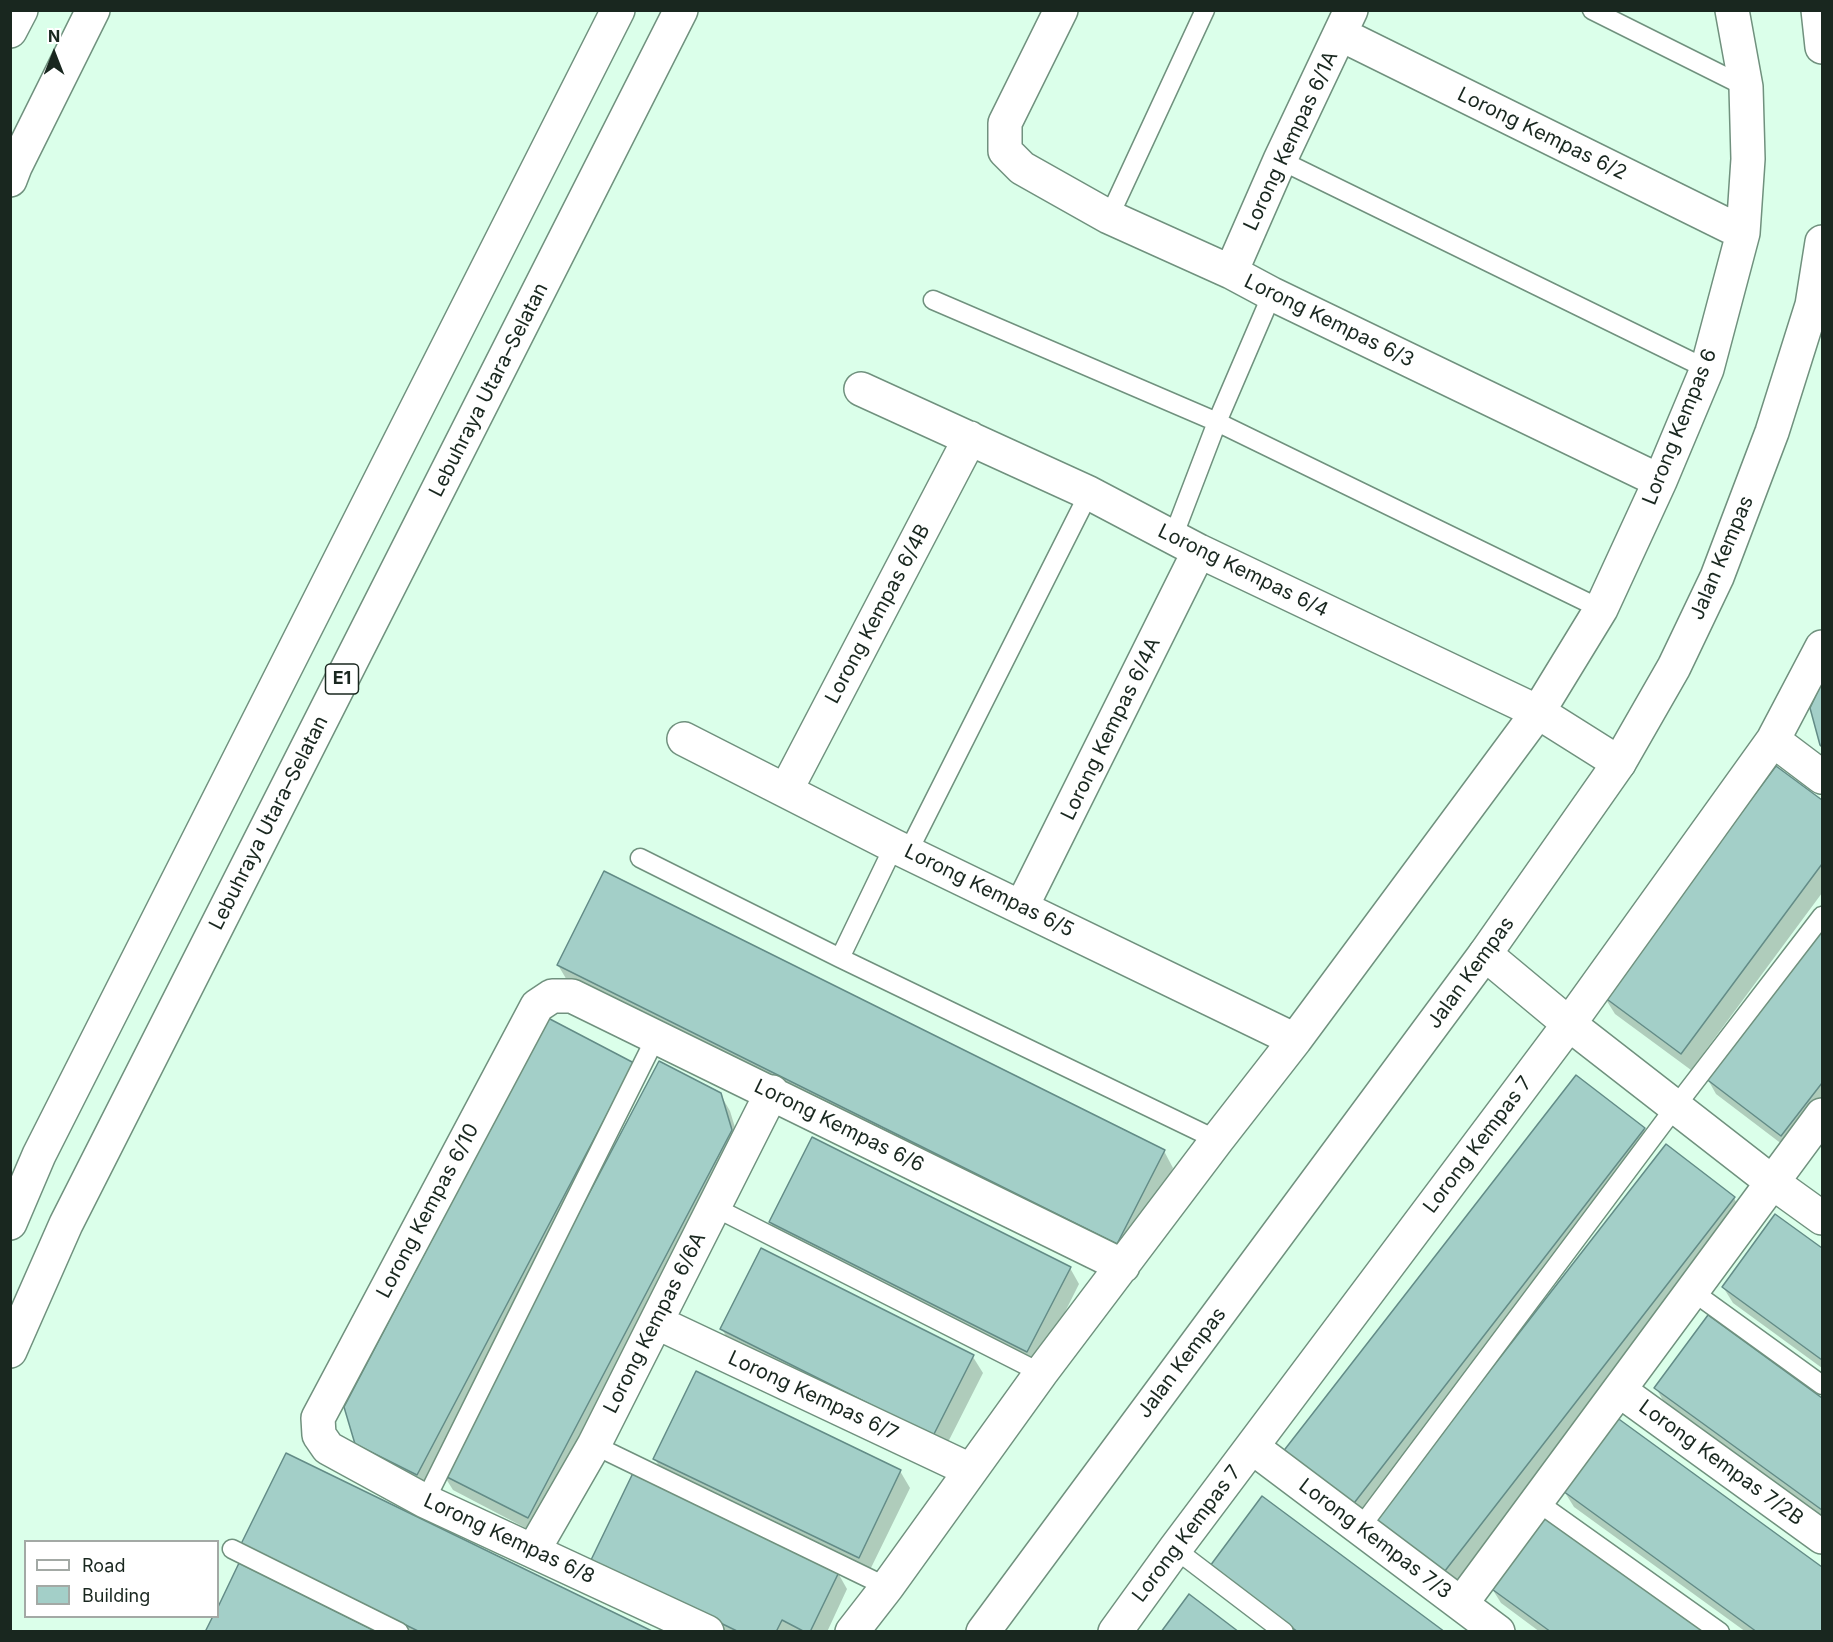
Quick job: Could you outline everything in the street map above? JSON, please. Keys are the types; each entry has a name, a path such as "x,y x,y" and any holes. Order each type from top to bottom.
{"main road":[{"path":"10,31 21,10"},
{"path":"10,180 93,10"},
{"path":"10,1223 44,1144 618,10"},
{"name":"Lebuhraya Utara–Selatan","path":"10,1351 66,1224 681,10"},
{"name":"Lorong Kempas 6/3","path":"1061,10 1005,123 1005,151 1022,168 1110,217 1232,272 1272,294 1660,481"},
{"name":"Lorong Kempas 6","path":"852,1632 1041,1373 1295,1040 1538,712 1601,609 1660,481 1707,369 1743,234 1748,159 1746,87 1732,10"},
{"path":"1818,10 1822,47"},
{"name":"Lorong Kempas 6/1A","path":"1232,272 1280,160 1345,22"},
{"name":"Lorong Kempas 6/2","path":"1345,22 1743,234"},
{"name":"Jalan Kempas","path":"983,1632 1485,954 1619,764 1674,667 1717,577 1773,432 1812,305 1822,242"},
{"name":"Lorong Kempas 6/4","path":"861,389 1089,493 1186,544 1538,712 1619,764"},
{"name":"Lorong Kempas 6/4B","path":"786,790 970,438"},
{"name":"Lorong Kempas 6/4A","path":"1022,906 1186,544"},
{"name":"Lorong Kempas 7","path":"1115,1632 1569,1024 1773,740 1822,647"},
{"name":"Lorong Kempas 6/5","path":"684,739 901,849 1295,1040"},
{"path":"1773,740 1822,777"},
{"path":"1485,954 1569,1024 1772,1182 1822,1218"},
{"name":"Lorong Kempas 6/6","path":"552,996 572,996 1124,1266"},
{"name":"Lorong Kempas 6/10","path":"319,1435 318,1418 514,1048 537,1006 552,996"},
{"name":"Lorong Kempas 6/6A","path":"533,1551 594,1445 772,1092"},
{"path":"1461,1604 1822,1115"},
{"name":"Lorong Kempas 6/7","path":"656,1322 970,1470"},
{"name":"Lorong Kempas 7/2B","path":"1619,1390 1822,1537"},
{"name":"Lorong Kempas 6/8","path":"319,1435 328,1448 425,1501 707,1632"},
{"name":"Lorong Kempas 7/3","path":"1252,1447 1498,1632"}],"lane":[{"path":"1110,217 1205,10"},
{"path":"1592,10 1746,87"},
{"path":"1280,160 1707,369"},
{"path":"1186,544 1217,422 1272,294"},
{"path":"933,300 1217,422 1601,609"},
{"path":"840,958 901,849 1089,493"},
{"path":"640,858 840,958 1217,1140"},
{"path":"1360,1528 1676,1106 1822,916"},
{"path":"425,1501 656,1036"},
{"path":"714,1207 1041,1373"},
{"path":"1692,1291 1822,1385"},
{"path":"594,1445 887,1587"},
{"path":"1536,1501 1720,1632"},
{"path":"232,1549 399,1632"},
{"path":"1175,1549 1284,1632"}],"building":[{"path":"1822,682 1822,747 1810,708"},
{"path":"1776,766 1822,800 1822,864 1681,1054 1604,997"},
{"path":"604,871 1165,1150 1117,1244 557,965"},
{"path":"1822,925 1822,1083 1781,1136 1705,1078"},
{"path":"548,1018 634,1063 417,1475 355,1444 344,1407"},
{"path":"659,1061 721,1093 732,1130 528,1518 441,1474"},
{"path":"1576,1075 1645,1128 1351,1507 1282,1453"},
{"path":"812,1137 1071,1267 1027,1352 769,1222"},
{"path":"1666,1144 1735,1197 1441,1576 1372,1522"},
{"path":"1775,1214 1822,1248 1822,1360 1722,1287"},
{"path":"761,1248 974,1355 933,1436 720,1329"},
{"path":"1708,1315 1822,1398 1822,1510 1654,1388"},
{"path":"696,1371 901,1470 859,1558 653,1459"},
{"path":"1616,1417 1822,1567 1822,1632 1757,1632 1563,1491"},
{"path":"286,1453 654,1632 420,1632 241,1544"},
{"path":"633,1473 839,1572 810,1632 805,1632 782,1620 776,1632 739,1632 591,1560"},
{"path":"1262,1496 1445,1632 1298,1632 1210,1566"},
{"path":"1543,1513 1706,1632 1551,1632 1489,1587"},
{"path":"239,1563 377,1632 205,1632 212,1618 219,1618 219,1605"},
{"path":"1189,1594 1239,1632 1161,1632"}]}
